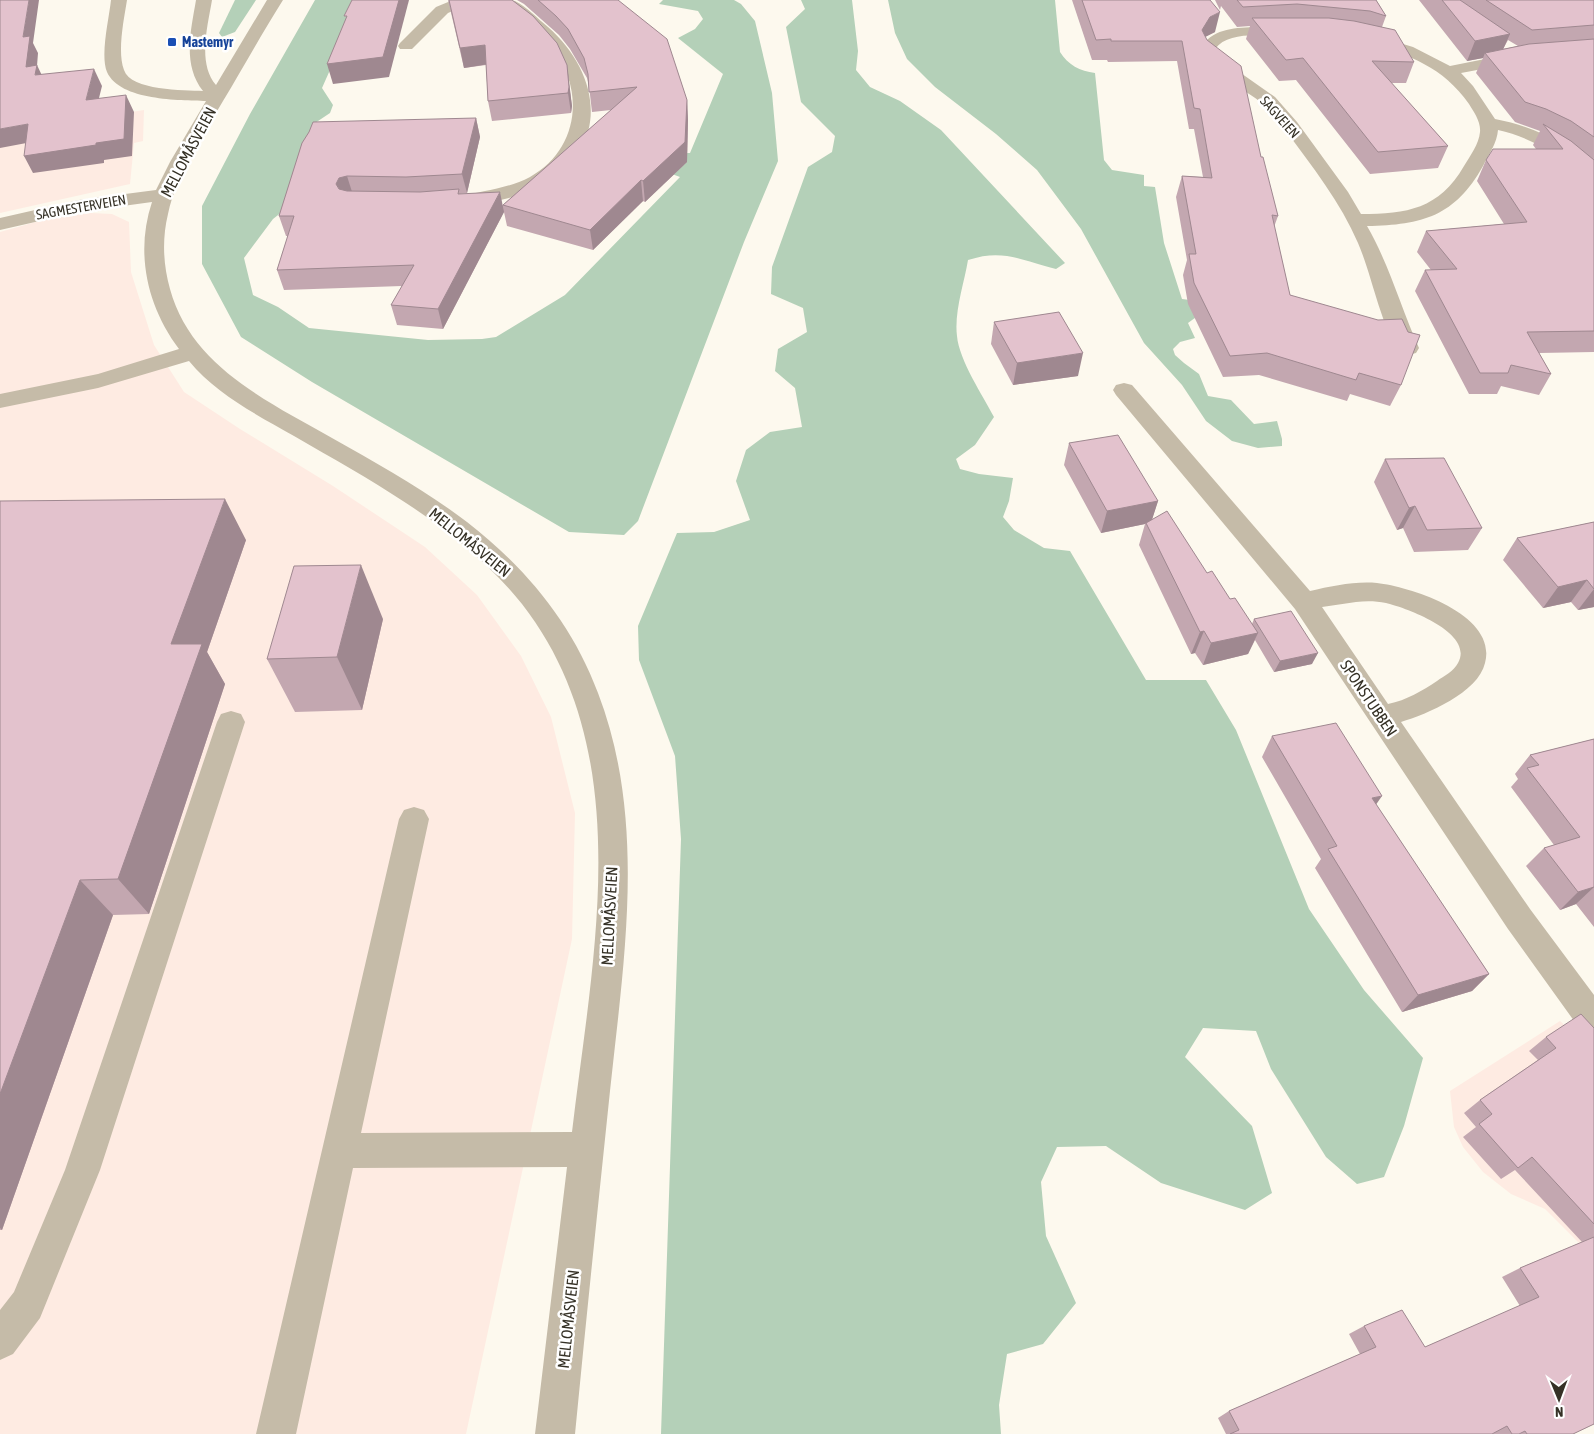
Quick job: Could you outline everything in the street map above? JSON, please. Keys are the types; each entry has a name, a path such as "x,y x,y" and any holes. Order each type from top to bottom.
{"street":[{"path":"119,0 115,37 115,65 116,73 121,79 129,85 158,93 218,96"},
{"path":"204,0 198,44 199,68 204,80 218,96"},
{"name":"MELLOMÅSVEIEN","path":"275,0 180,161 163,195 155,228 153,246 154,267 167,310 192,352 212,373 235,392 380,475 450,523 484,549 513,576 536,603 571,662 586,694 604,761 612,840 610,942 555,1434"},
{"path":"406,46 442,10 466,0"},
{"path":"446,202 488,197 528,186 552,171 569,154 579,130 583,113 583,97 573,68 552,40 504,0"},
{"name":"SAGVEIEN","path":"1300,32 1253,32 1222,28 1218,37 1207,49 1211,59 1262,95 1280,112 1341,196 1367,242 1394,316 1408,348"},
{"path":"1354,36 1391,46 1432,62 1448,71 1466,88 1488,123 1488,137 1469,176 1448,201 1423,213 1406,218 1356,220"},
{"path":"1500,42 1520,57"},
{"path":"1448,71 1520,57 1594,51"},
{"path":"1488,123 1506,126 1544,139 1560,148 1594,178"},
{"name":"SAGMESTERVEIEN","path":"0,224 79,206 163,195"},
{"path":"0,401 72,388 128,373 192,352"},
{"name":"SPONSTUBBEN","path":"1124,390 1164,440 1304,602 1519,919 1594,1021"},
{"path":"1304,602 1347,593 1367,592 1386,594 1439,611 1453,620 1464,632 1470,641 1474,655 1472,664 1465,675 1421,706 1382,716"},
{"path":"0,1341 27,1305 82,1170 231,722"},
{"path":"276,1434 414,819"},
{"path":"339,1151 587,1149"}],"shaded area":[{"path":"144,110 143,141 134,143 130,184 0,213 0,133"},
{"path":"91,213 112,214 129,222 131,272 154,345 184,392 333,486 425,547 477,595 521,656 551,717 575,813 572,939 466,1434 0,1434 0,232 50,218"},
{"path":"1560,1021 1594,1051 1594,1258 1545,1209 1511,1194 1483,1172 1463,1147 1454,1127 1450,1091"}],"green space":[{"path":"235,0 256,0 235,32 222,37 219,33"},
{"path":"315,0 361,0 322,88 333,105 330,113 315,123 292,204 273,219 244,258 253,295 278,307 309,328 428,340 496,337 565,295 680,177 672,174 678,153 690,153 723,74 678,38 695,29 703,19 698,11 659,4 663,0 734,0 741,4 755,21 772,93 778,161 744,242 638,521 624,535 569,532 312,382 241,337 202,264 202,206 250,114"},
{"path":"801,0 852,0 858,51 856,70 870,87 900,101 941,130 1065,263 1056,269 1003,255 992,255 968,260 958,308 957,336 967,367 994,417 975,445 956,459 960,469 979,474 1013,478 1009,501 1003,517 1014,530 1044,548 1070,551 1146,680 1206,680 1236,730 1309,909 1364,990 1423,1058 1404,1126 1384,1177 1357,1184 1326,1157 1271,1069 1256,1031 1203,1028 1185,1057 1252,1126 1272,1193 1245,1210 1161,1183 1106,1146 1057,1147 1041,1182 1046,1236 1076,1303 1043,1344 1007,1354 999,1405 1001,1434 661,1434 681,839 675,756 639,660 638,626 677,533 714,532 750,520 736,481 746,450 770,432 802,427 795,388 775,371 778,349 807,332 803,308 771,294 772,267 808,167 832,152 835,136 801,102 786,27 805,9"},
{"path":"888,0 1055,0 1060,52 1075,67 1095,73 1104,160 1112,170 1144,175 1144,186 1155,187 1164,243 1182,299 1190,300 1199,315 1188,323 1195,338 1180,342 1173,349 1175,355 1199,374 1208,396 1231,400 1254,424 1277,421 1282,446 1258,448 1232,441 1206,421 1182,385 1144,343 1081,229 1037,170 996,134 935,87 907,59 895,33"}],"building":[{"path":"0,0 29,0 23,37 30,36 26,67 37,65 35,75 94,69 86,100 126,95 124,139 24,156 28,124 0,129"},
{"path":"352,0 399,0 383,57 327,64 347,16 344,16"},
{"path":"449,0 512,0 533,16 557,43 567,65 568,93 488,101 485,45 460,48"},
{"path":"538,0 618,0 667,39 687,100 685,142 643,181 641,180 590,230 503,205 637,87 589,92 588,74 584,58 568,29"},
{"path":"1082,0 1210,0 1220,12 1210,17 1202,30 1207,40 1241,66 1261,157 1263,157 1278,216 1272,215 1290,295 1378,320 1402,319 1408,332 1420,335 1401,385 1359,373 1356,380 1267,353 1230,356 1194,283 1189,254 1196,254 1182,176 1212,178 1200,109 1194,108 1182,41 1096,40"},
{"path":"1237,0 1376,0 1386,16 1370,11 1297,4 1243,7"},
{"path":"1442,0 1460,0 1510,34 1475,41"},
{"path":"1486,0 1594,0 1594,25 1532,30"},
{"path":"1252,18 1329,18 1354,21 1395,30 1414,62 1372,61 1448,146 1378,152 1303,58 1286,60"},
{"path":"1594,39 1594,137 1571,121 1546,109 1525,102 1485,53 1529,44"},
{"path":"476,118 462,174 406,177 347,176 339,178 336,184 339,189 347,191 420,192 459,189 458,194 500,192 438,309 391,305 414,265 277,270 294,216 279,216 302,143 313,122"},
{"path":"1543,124 1571,141 1594,160 1594,331 1527,332 1551,374 1511,365 1508,373 1480,373 1425,270 1457,269 1426,231 1527,222 1486,160 1493,149 1563,149"},
{"path":"1059,312 1083,353 1017,363 994,322"},
{"path":"1118,435 1158,501 1107,511 1069,443"},
{"path":"1444,458 1482,528 1427,530 1415,506 1409,508 1385,459"},
{"path":"225,499 171,644 202,644 118,879 80,880 0,1094 0,501"},
{"path":"1167,511 1207,573 1212,571 1230,599 1235,598 1258,633 1211,643 1204,631 1200,632 1146,523"},
{"path":"1594,522 1594,589 1587,580 1558,587 1517,538"},
{"path":"361,565 337,657 267,659 294,566"},
{"path":"1291,611 1318,653 1280,661 1254,619"},
{"path":"1336,723 1382,796 1372,798 1489,974 1418,995 1328,849 1337,846 1272,736"},
{"path":"1594,739 1594,887 1578,892 1544,848 1580,837 1527,768 1539,765 1530,755"},
{"path":"1581,1014 1594,1028 1594,1224 1532,1157 1518,1168 1479,1124 1492,1114 1480,1100 1556,1048 1546,1037"},
{"path":"1594,1237 1594,1424 1573,1434 1527,1434 1525,1431 1519,1434 1512,1434 1507,1426 1492,1434 1230,1434 1239,1430 1229,1411 1376,1347 1364,1326 1402,1310 1425,1347 1539,1297 1520,1268"}],"place":[{"name":"Mastemyr","path":"172,42"}]}
